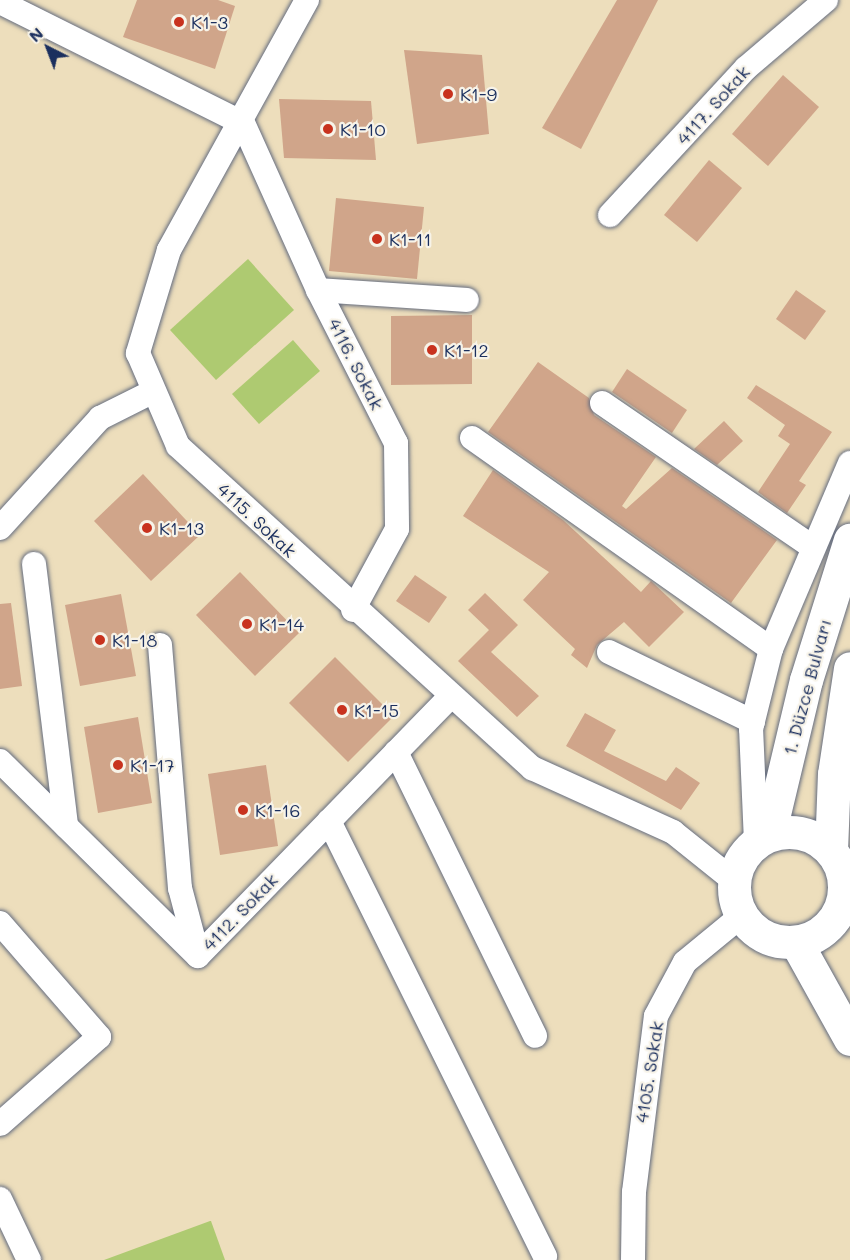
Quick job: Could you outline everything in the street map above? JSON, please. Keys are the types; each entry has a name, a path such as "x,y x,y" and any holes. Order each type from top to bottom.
{"main road":[{"name":"1. Düzce Bulvarı","path":"763,838 806,680 850,540"},
{"name":"1. Düzce Bulvarı","path":"831,851 834,774 850,668"},
{"path":"802,833 831,851 844,883 846,910 822,932 796,942 769,940 741,916 733,880 763,838 802,833"},
{"path":"796,942 850,1039"}],"street":[{"name":"4115. Sokak","path":"308,0 243,123 169,250 138,353 178,446 353,610 532,768 673,832 733,880"},
{"name":"4117. Sokak","path":"610,215 746,68 826,0"},
{"path":"0,2 243,123"},
{"name":"4116. Sokak","path":"243,123 318,290 396,443 397,529 353,610"},
{"path":"318,290 467,300"},
{"path":"0,528 100,418 154,391"},
{"path":"603,403 811,546"},
{"path":"472,438 771,649"},
{"path":"763,838 753,722 771,649 811,546 850,462"},
{"path":"34,564 66,826"},
{"path":"160,645 180,888 198,956"},
{"path":"609,652 753,722"},
{"name":"4112. Sokak","path":"0,761 198,956 451,696"},
{"path":"396,752 535,1036"},
{"path":"329,821 545,1256"},
{"name":"4105. Sokak","path":"633,1260 635,1180 656,1016 685,962 741,916"},
{"path":"0,923 99,1037 0,1124"},
{"path":"2,1202 29,1260"}],"green space":[{"path":"248,259 294,310 216,380 170,330"},
{"path":"293,340 320,371 259,424 232,394"},
{"path":"210,1221 225,1260 104,1260"}],"building":[{"name":"K1-3","path":"137,0 218,0 235,6 215,69 123,37"},
{"path":"617,0 658,0 581,149 542,128"},
{"name":"K1-9","path":"404,50 482,55 489,134 417,144"},
{"path":"783,75 819,107 768,166 732,134"},
{"name":"K1-10","path":"279,99 371,101 376,160 284,158"},
{"path":"709,160 742,188 697,242 664,215"},
{"name":"K1-11","path":"336,198 424,207 417,279 329,271"},
{"path":"796,290 826,311 805,340 776,319"},
{"name":"K1-12","path":"472,315 472,384 391,385 391,316"},
{"path":"538,362 589,398 594,415 656,457 622,506 626,509 672,468 777,540 731,603 488,432"},
{"path":"627,369 687,410 672,433 612,392"},
{"path":"756,385 832,432 799,481 806,485 787,513 758,492 790,444 778,436 785,425 747,398"},
{"path":"724,421 743,441 717,465 694,449"},
{"path":"493,470 563,520 641,592 651,581 684,612 649,647 624,622 597,645 587,668 571,655 575,649 523,600 549,572 463,516"},
{"name":"K1-13","path":"143,474 200,535 151,581 94,521"},
{"name":"K1-14","path":"240,572 299,633 255,676 196,615"},
{"path":"415,575 447,597 429,623 396,601"},
{"path":"485,593 518,625 491,652 539,696 517,717 458,661 489,630 468,610"},
{"name":"K1-18","path":"121,594 136,676 80,686 65,605"},
{"path":"11,603 22,686 0,689 0,604"},
{"name":"K1-15","path":"335,657 394,716 348,762 289,703"},
{"path":"585,713 616,730 604,751 666,781 676,767 700,783 681,810 566,746"},
{"name":"K1-17","path":"138,717 152,803 98,813 84,727"},
{"name":"K1-16","path":"266,765 278,846 220,855 208,774"}],"place":[{"name":"K1-3","path":"179,22"},
{"name":"K1-9","path":"448,94"},
{"name":"K1-10","path":"328,129"},
{"name":"K1-11","path":"377,239"},
{"name":"K1-12","path":"432,350"},
{"name":"K1-13","path":"147,528"},
{"name":"K1-14","path":"247,624"},
{"name":"K1-18","path":"100,640"},
{"name":"K1-15","path":"342,710"},
{"name":"K1-17","path":"118,765"},
{"name":"K1-16","path":"243,810"}]}
